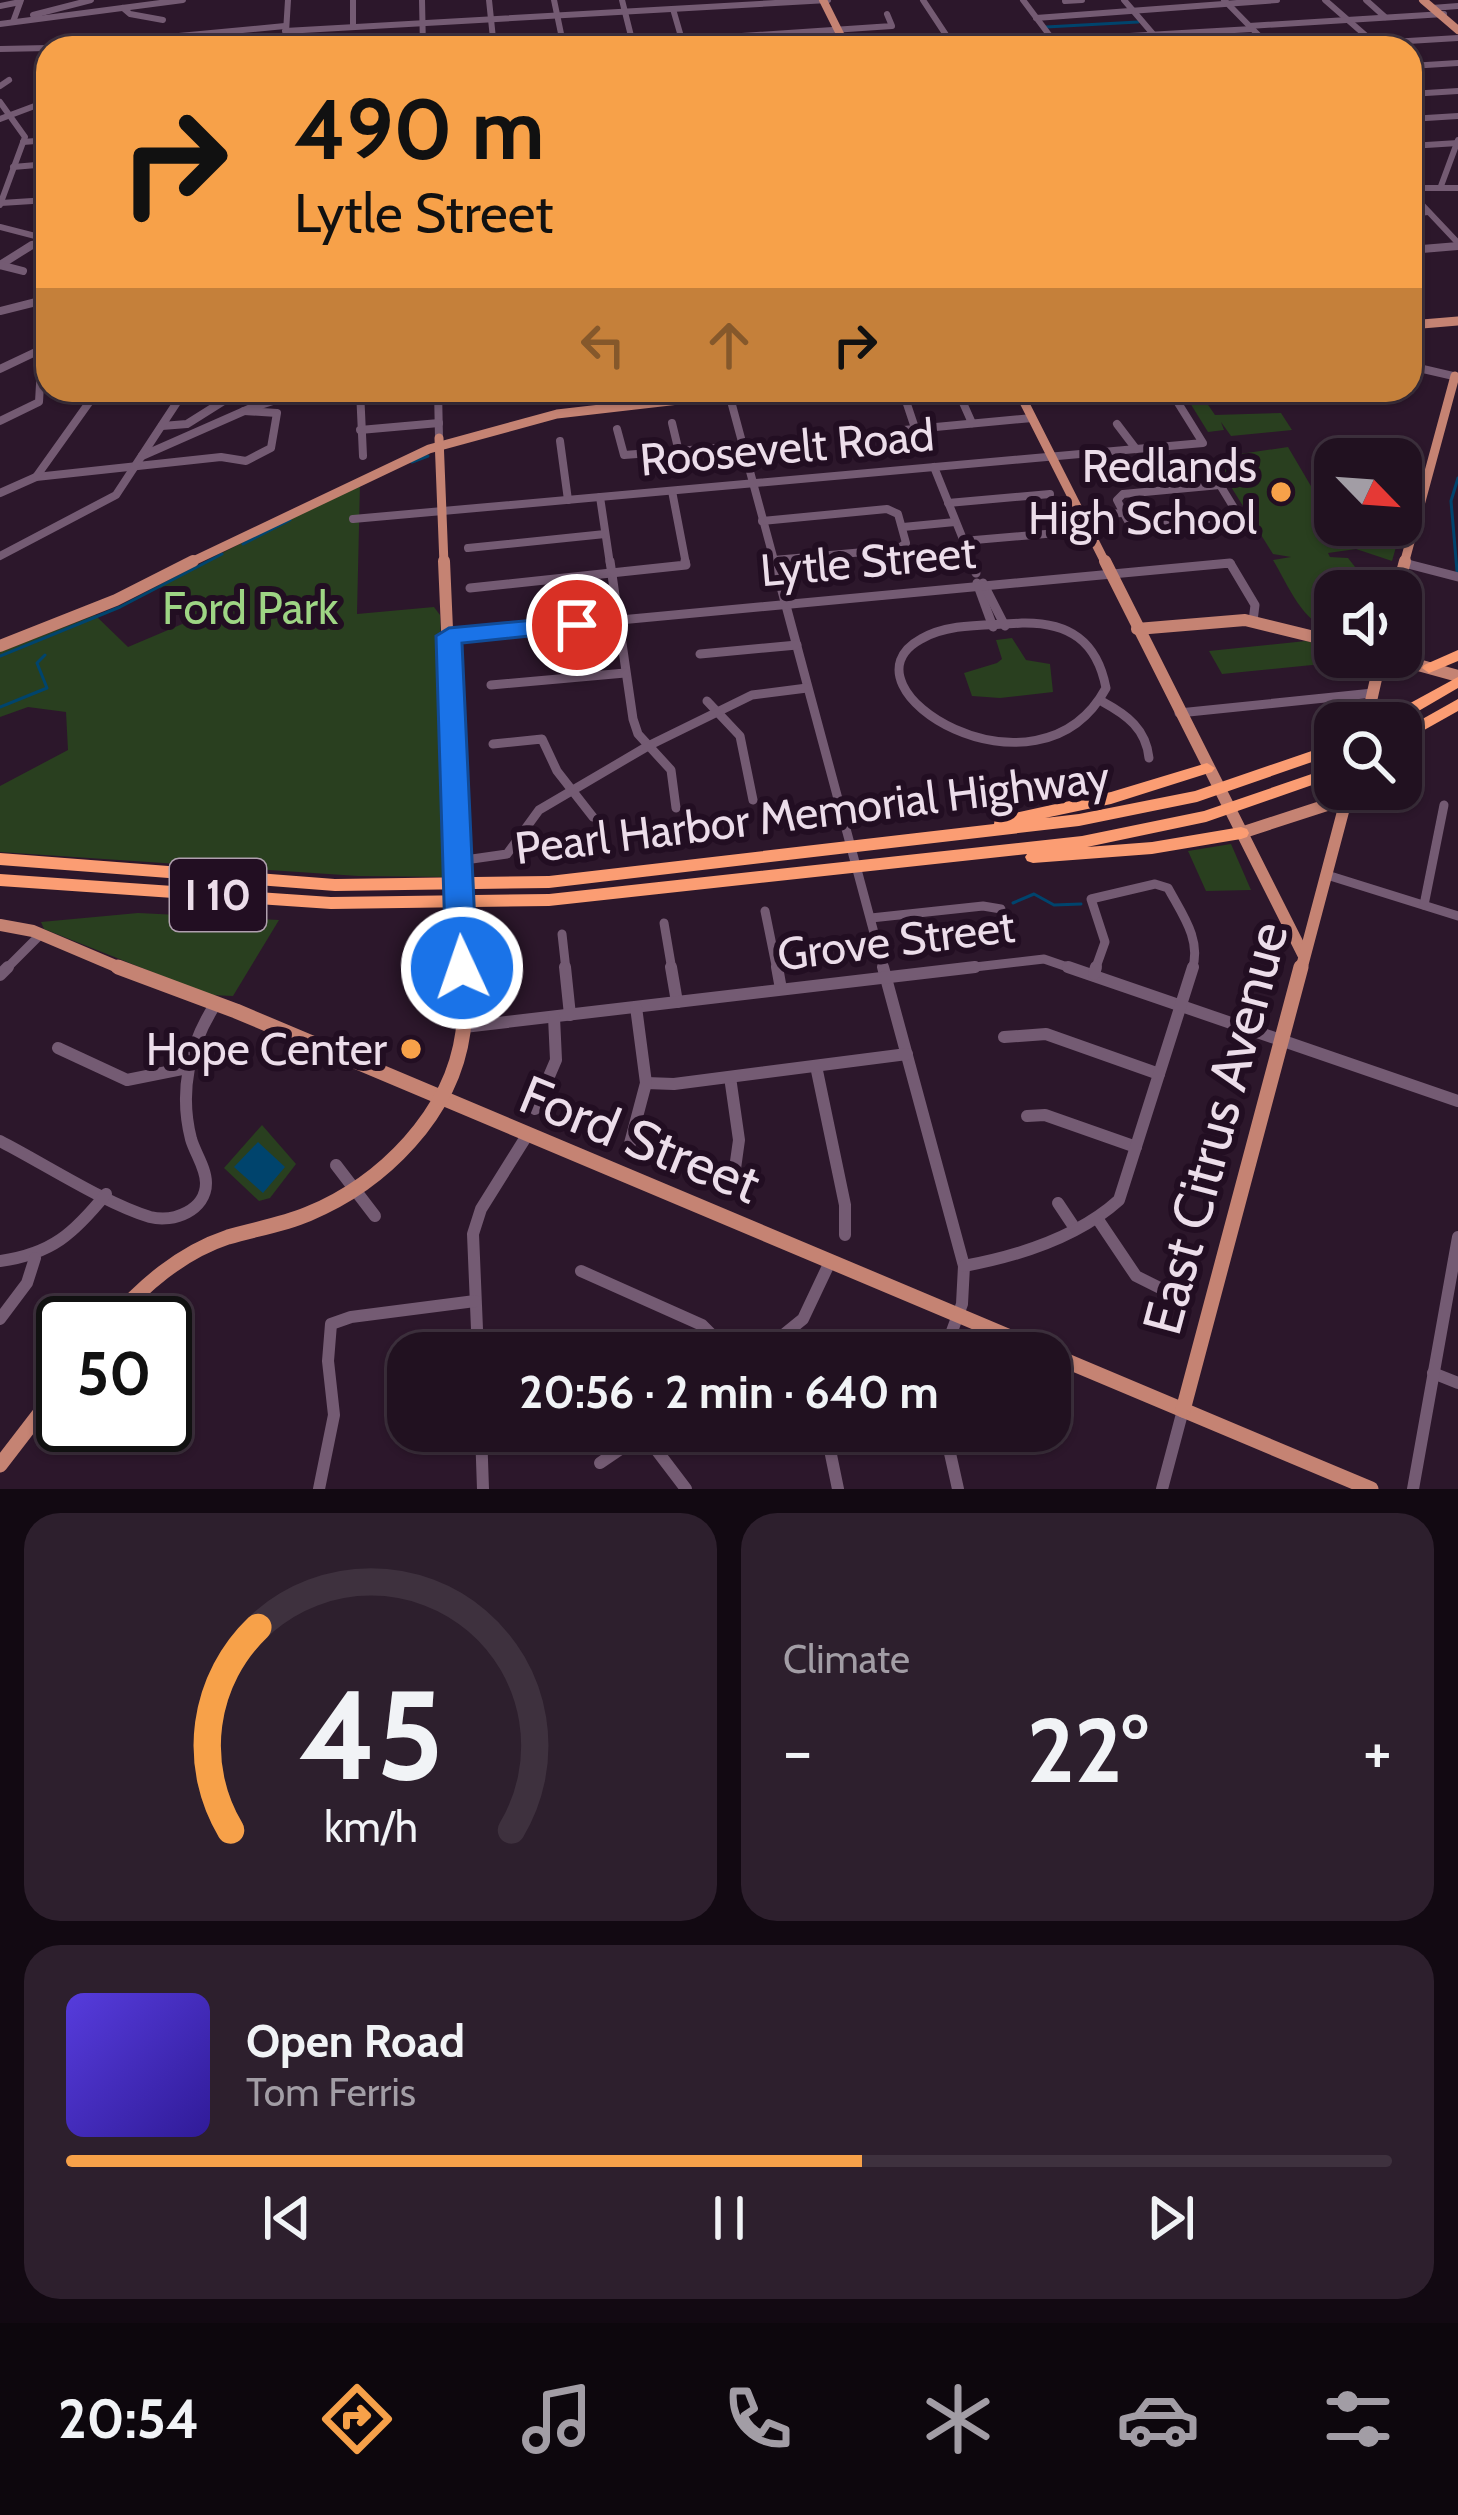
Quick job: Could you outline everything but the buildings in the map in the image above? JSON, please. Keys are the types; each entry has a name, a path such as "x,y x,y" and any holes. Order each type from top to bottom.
{"highway":[{"path":"1429,668 1458,655"},
{"path":"1421,702 1454,682"},
{"path":"1422,725 1458,704"},
{"name":"Pearl Harbor Memorial Highway","path":"831,859 871,845 1078,820 1197,796 1314,756"},
{"path":"895,842 1111,798 1208,768"},
{"name":"Pearl Harbor Memorial Highway","path":"0,880 481,895 831,859 876,864 1082,842 1206,816 1314,779"},
{"path":"898,860 955,862 1078,854 1241,833"},
{"name":"Pearl Harbor Memorial Highway","path":"0,859 435,896"}],"main road":[{"path":"824,0 841,36"},
{"path":"1434,7 1457,29"},
{"path":"1422,324 1458,321"},
{"path":"1403,570 1450,379 1457,373"},
{"path":"0,642 116,601 440,442 556,407 595,402"},
{"path":"440,442 557,413 647,402"},
{"path":"1024,402 1303,954"},
{"path":"135,1296 202,1247 301,1218 355,1190 390,1163 437,1100 457,1061 464,1027 440,442"},
{"path":"1137,629 1253,621 1314,637"},
{"path":"1422,666 1454,682"},
{"path":"1371,702 1378,678"},
{"path":"1241,833 1314,809"},
{"name":"East Citrus Avenue","path":"1184,1410 1343,810"},
{"name":"Ford Street","path":"0,926 41,934 997,1332"},
{"name":"Ford Street","path":"1071,1362 1371,1489"},
{"path":"4,1453 36,1415"}],"street":[{"path":"14,22 60,2 91,0"},
{"path":"0,24 182,0"},
{"path":"288,0 285,36 353,27 824,0"},
{"path":"353,0 353,27"},
{"path":"422,0 423,36"},
{"path":"489,0 493,36"},
{"path":"554,0 561,36"},
{"path":"622,0 631,36"},
{"path":"923,0 947,36"},
{"path":"1023,0 1049,36"},
{"path":"1065,1 1082,0"},
{"path":"1124,0 1154,35"},
{"path":"1036,18 1277,0"},
{"path":"1325,0 1367,36"},
{"path":"1366,0 1385,17"},
{"path":"14,22 21,1"},
{"path":"0,6 21,1"},
{"path":"1226,2 1259,36"},
{"path":"718,3 723,16"},
{"path":"1144,36 1385,17 1458,6"},
{"path":"123,8 130,14 163,20"},
{"path":"673,9 681,36"},
{"path":"738,36 892,26 887,14"},
{"path":"1407,36 1457,29"},
{"path":"0,54 36,49"},
{"path":"1422,65 1458,63"},
{"path":"0,86 9,80"},
{"path":"1422,93 1458,91"},
{"path":"0,102 24,134 0,204 36,201"},
{"path":"0,119 36,106"},
{"path":"1422,118 1458,116"},
{"path":"23,142 36,141"},
{"path":"1422,145 1458,142 1441,187"},
{"path":"0,164 36,164"},
{"path":"1422,189 1458,188"},
{"path":"1422,205 1458,245"},
{"path":"1422,213 1428,212"},
{"path":"0,227 36,236"},
{"path":"0,265 36,243"},
{"path":"1422,249 1458,245"},
{"path":"0,265 23,272"},
{"path":"0,311 36,302"},
{"path":"0,369 36,351"},
{"path":"1422,368 1457,373"},
{"path":"0,421 39,402"},
{"path":"36,477 89,402"},
{"path":"0,556 106,502 177,402"},
{"path":"162,426 187,424 222,402"},
{"path":"139,460 271,402"},
{"path":"360,402 363,456"},
{"path":"438,402 440,442"},
{"path":"731,402 964,1266 952,1332"},
{"path":"906,402 915,428"},
{"path":"963,402 972,423"},
{"name":"Roosevelt Road","path":"353,519 1203,441 1178,402"},
{"path":"0,493 36,477 139,460 220,457 246,461 262,456 271,448 277,413 244,411"},
{"path":"893,431 1032,418"},
{"path":"360,430 439,423"},
{"path":"673,423 679,452"},
{"path":"1118,424 1136,449"},
{"path":"617,429 623,454 742,446"},
{"path":"560,441 568,500"},
{"path":"934,467 999,627"},
{"path":"1220,485 1239,516 1141,525 1128,521 1122,512 1117,500 1123,494 1220,485"},
{"path":"470,588 686,565 672,490"},
{"path":"948,503 1050,494"},
{"path":"599,497 633,719 648,746 671,770 676,808"},
{"path":"762,521 887,509 898,514 903,527 903,548 774,560"},
{"path":"1082,516 1122,512"},
{"path":"903,527 955,522"},
{"path":"963,542 1069,532"},
{"path":"468,548 605,534"},
{"name":"Lytle Street","path":"449,636 979,580 1111,575 1230,563 1255,604 1253,621"},
{"path":"1405,563 1458,577"},
{"path":"1043,622 1080,634 1092,646 1104,675 1102,702 1078,726 1042,737 983,740 928,719 915,708 902,683 905,653 929,635 1043,622"},
{"path":"700,654 797,645"},
{"path":"490,686 625,673"},
{"path":"458,861 507,854 539,810 717,709 752,695 807,688"},
{"path":"1179,712 1373,693"},
{"path":"707,701 740,736 753,800"},
{"path":"1102,702 1137,726 1147,740 1150,758"},
{"path":"493,744 542,739 549,767 575,790 593,817"},
{"path":"1424,905 1444,805"},
{"path":"1328,875 1458,916"},
{"path":"964,1266 998,1260 1074,1228 1097,1218 1119,1200 1197,950 1186,919 1164,886 1091,899 1105,942 1094,974"},
{"path":"871,918 983,906 1001,909"},
{"path":"765,911 781,989"},
{"path":"664,922 677,1002"},
{"path":"0,975 41,934"},
{"path":"562,934 570,1015"},
{"name":"Grove Street","path":"464,1027 1032,959 1060,962 1458,1101"},
{"path":"0,1141 159,1220 185,1214 200,1202 206,1176 192,1145 187,1068 194,1040 215,1005"},
{"path":"629,1147 646,1083 636,1007"},
{"path":"535,1109 556,1060 554,1017"},
{"path":"1004,1037 1046,1034 1160,1074"},
{"path":"58,1048 127,1080 187,1068"},
{"path":"646,1083 907,1054"},
{"path":"816,1066 845,1205 845,1235"},
{"path":"730,1077 739,1140 732,1190"},
{"path":"1027,1116 1045,1115 1136,1147"},
{"path":"477,1332 477,1220 526,1137"},
{"path":"336,1165 375,1216"},
{"path":"0,1261 35,1258 59,1248 106,1194"},
{"path":"1058,1203 1074,1228"},
{"path":"1097,1218 1136,1276 1174,1295"},
{"path":"1413,1489 1458,1237"},
{"path":"0,1319 27,1283 35,1258"},
{"path":"787,1332 803,1319 829,1264"},
{"path":"581,1270 710,1332"},
{"path":"320,1489 334,1415 328,1343 331,1324 351,1317 475,1301"},
{"path":"1433,1373 1458,1383"},
{"name":"East Citrus Avenue","path":"1162,1489 1184,1410"},
{"path":"482,1452 483,1489"},
{"path":"600,1463 616,1452"},
{"path":"659,1452 686,1489"},
{"path":"831,1452 838,1489"},
{"path":"950,1452 958,1489"}],"green space":[{"path":"1189,402 1206,402 1215,415 1281,413 1292,430 1231,436 1221,422 1224,430 1208,432"},
{"path":"1288,447 1314,491 1314,546 1396,546 1392,561 1356,549 1328,553 1348,558 1357,570 1314,570 1314,621 1298,604 1273,560 1291,557 1273,554 1213,458"},
{"name":"Ford Park","path":"360,483 357,614 434,607 440,615 449,877 358,876 0,852 0,786 68,750 66,712 28,707 0,717 0,652 95,615 128,647 187,622 159,585"},
{"path":"1012,638 1026,660 1050,664 1053,692 972,696 964,673 997,663 1002,659 996,640"},
{"path":"1306,641 1314,643 1314,665 1222,674 1209,651"},
{"path":"1231,844 1251,890 1206,891 1188,851"},
{"path":"138,913 279,920 233,996 210,995 44,929 41,922"},
{"path":"262,1125 296,1164 270,1198 259,1201 224,1168"}],"water":[{"path":"258,1142 285,1167 263,1193 234,1167"}],"waterway":[{"path":"1046,27 1138,22"},
{"path":"412,462 428,456"},
{"path":"1457,571 1451,501 1458,478"},
{"path":"243,544 290,520"},
{"path":"0,656 120,607 222,554"},
{"path":"259,624 265,620"},
{"path":"0,707 47,688 37,663 45,655"},
{"path":"1013,903 1034,894 1054,905 1081,904"}],"place":[{"name":"Redlands High School","path":"1281,492"},
{"name":"Hope Center","path":"411,1049"}],"route":[{"path":"462,968 449,636 577,625"}]}
